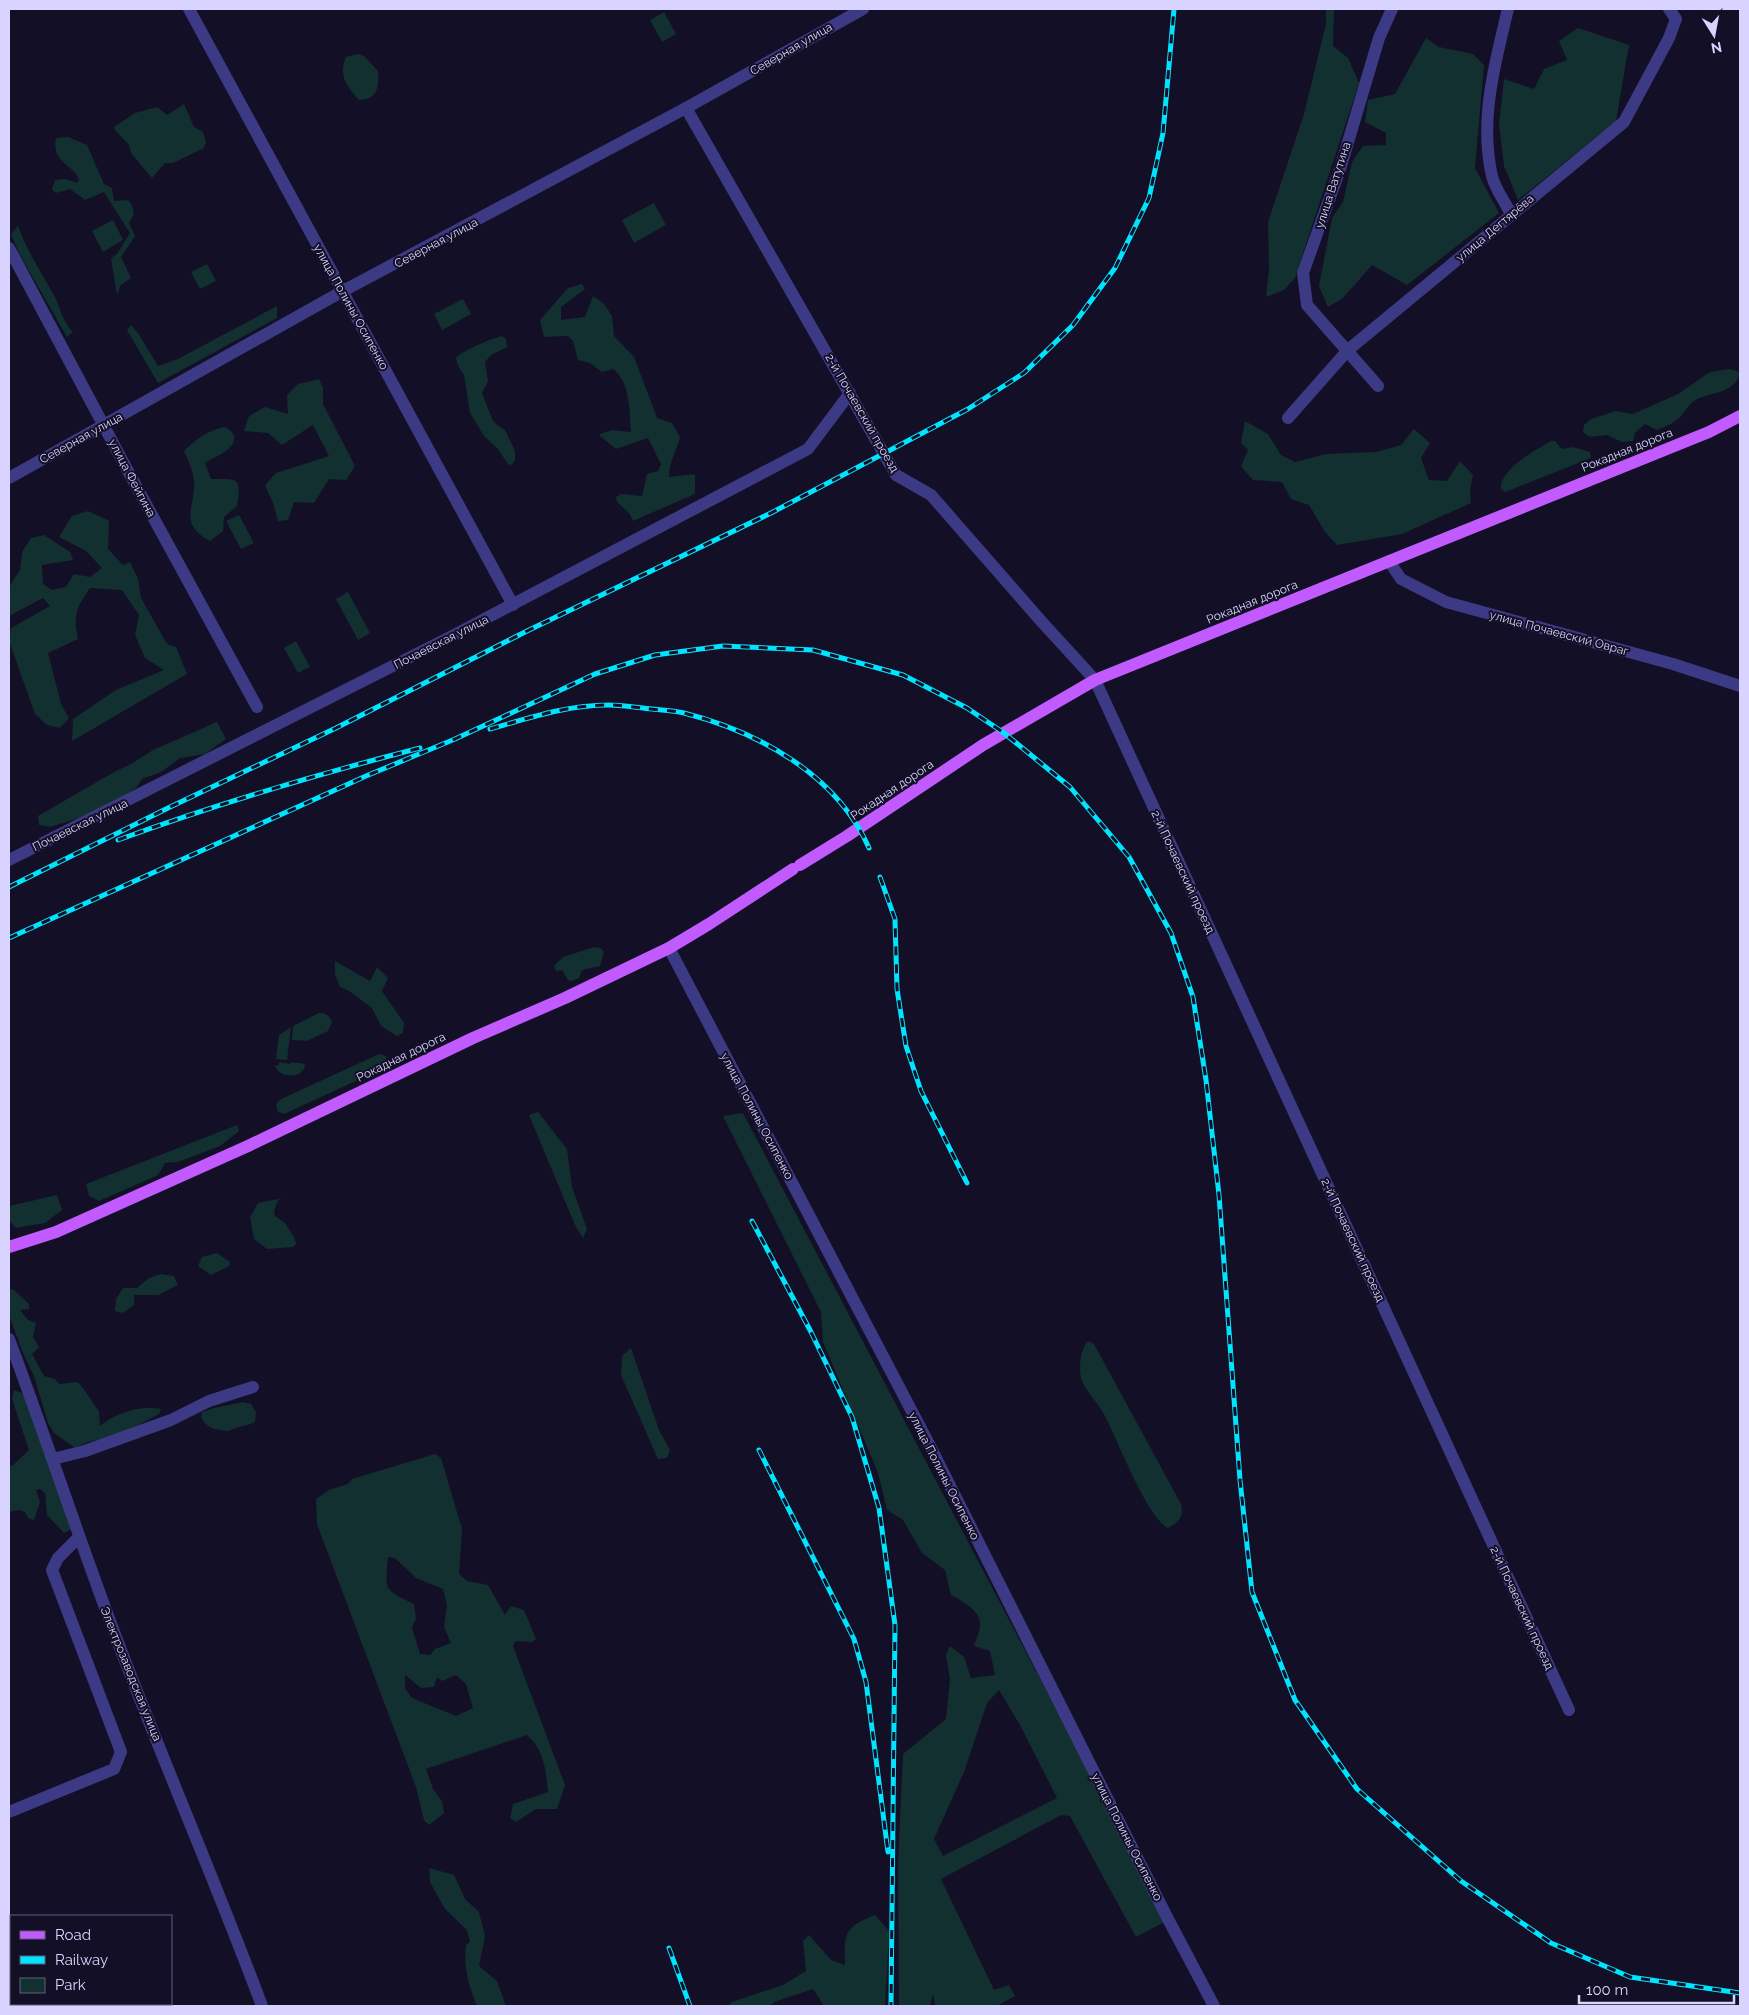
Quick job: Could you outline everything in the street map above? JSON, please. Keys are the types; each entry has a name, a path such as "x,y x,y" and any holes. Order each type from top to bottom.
{"main road":[{"name":"Рокадная дорога","path":"9,1246 56,1232 248,1146 473,1038 565,998 669,948 847,836 983,746 1095,680 1709,432 1740,416"}],"street":[{"name":"улица Полины Осипенко","path":"189,9 513,605"},
{"name":"Северная улица","path":"9,478 343,292 686,108 863,9"},
{"name":"улица Ватутина","path":"1378,386 1306,305 1303,273 1340,169 1378,38 1392,9"},
{"path":"1508,9 1494,66 1486,125 1492,178 1511,214"},
{"name":"улица Дегтярёва","path":"1288,418 1348,350 1624,122 1669,38 1672,14"},
{"name":"2-й Почаевский проезд","path":"686,108 896,475 931,495 1095,680 1569,1710"},
{"name":"улица Фейгина","path":"9,248 257,707"},
{"name":"Почаевская улица","path":"9,860 513,605 808,449 850,393"},
{"name":"улица Почаевский Овраг","path":"1389,561 1401,579 1446,602 1673,664 1740,686"},
{"name":"улица Полины Осипенко","path":"669,948 929,1444 1214,2006"},
{"name":"Электрозаводская улица","path":"9,1339 53,1459 78,1538 262,2006"},
{"path":"53,1459 85,1452 171,1420 209,1401 253,1387"},
{"path":"9,1812 114,1769 121,1752 52,1570 58,1558 78,1538"}],"green space":[{"path":"1326,9 1334,9 1333,46 1348,58 1359,83 1295,278 1284,290 1266,297 1269,270 1268,222 1304,114 1326,24"},
{"path":"664,12 676,34 662,42 650,20"},
{"path":"1578,28 1629,45 1616,121 1518,200 1504,166 1499,124 1504,79 1534,89 1544,69 1567,60 1559,41"},
{"path":"1426,38 1439,47 1473,54 1484,65 1475,168 1499,213 1407,285 1372,265 1343,298 1328,307 1319,286 1332,218 1343,202 1352,162 1363,146 1386,145 1386,133 1365,122 1368,100 1395,94"},
{"path":"358,54 364,56 378,71 377,87 374,95 370,98 359,100 343,75 346,57"},
{"path":"184,104 194,127 203,132 206,142 204,148 173,163 165,163 152,178 131,153 129,145 114,127 135,113 157,107 167,115"},
{"path":"68,137 87,145 104,184 112,188 114,201 128,200 132,205 134,214 129,223 135,236 121,257 131,278 121,285 117,295 111,258 117,254 130,233 104,192 85,200 70,189 56,193 52,190 55,180 66,179 77,183 79,180 73,170 60,158 55,146 56,138"},
{"path":"654,203 666,225 634,243 622,220"},
{"path":"113,220 123,240 103,252 92,231"},
{"path":"18,226 30,253 54,295 64,320 73,332 67,337 20,255 11,234"},
{"path":"207,264 216,281 200,289 191,272"},
{"path":"582,284 585,289 561,307 561,320 585,317 593,296 604,304 612,316 614,336 634,357 657,418 672,423 680,437 671,462 669,477 695,474 695,494 633,521 630,514 617,502 616,497 621,494 642,496 647,474 658,471 661,464 648,438 616,449 600,436 600,434 612,430 631,432 628,398 623,382 613,369 602,372 590,363 578,360 573,341 568,336 544,337 540,320 568,288"},
{"path":"463,299 471,314 442,330 434,314"},
{"path":"277,306 277,318 158,383 127,330 131,325 158,366 178,359"},
{"path":"502,336 506,339 507,347 491,355 485,362 488,381 482,393 493,421 505,430 515,451 515,461 511,465 508,464 498,449 484,436 470,413 464,375 458,366 456,358 470,348"},
{"path":"1730,369 1740,374 1732,386 1726,390 1694,401 1678,419 1665,427 1657,430 1645,424 1635,433 1633,441 1622,442 1607,435 1590,437 1583,432 1584,425 1591,419 1616,411 1633,414 1678,394 1710,372"},
{"path":"319,379 323,388 323,404 355,466 346,480 329,479 314,503 294,502 288,520 278,521 265,485 276,473 329,456 313,425 282,445 268,433 244,431 249,416 265,407 288,414 287,395 298,384"},
{"path":"1245,421 1268,434 1281,455 1295,462 1326,454 1376,452 1401,445 1414,429 1430,443 1421,458 1429,480 1447,481 1460,461 1473,475 1470,491 1471,503 1402,534 1337,545 1325,532 1309,505 1291,499 1282,482 1253,480 1241,466 1248,450 1241,443"},
{"path":"224,427 233,434 233,444 225,452 205,463 211,479 236,481 239,489 237,506 224,517 223,531 210,541 194,528 191,521 190,514 194,480 184,451 202,436"},
{"path":"1551,441 1555,441 1562,449 1573,447 1590,452 1591,458 1505,492 1501,489 1506,474 1512,467"},
{"path":"88,511 109,521 108,549 123,565 130,562 138,579 141,598 167,644 176,647 187,674 72,741 73,719 116,690 164,670 145,658 135,635 139,615 122,590 90,588 77,612 78,639 48,653 61,704 69,718 60,728 47,725 35,714 9,641 11,628 50,606 43,598 9,616 9,587 20,570 22,552 31,538 44,535 70,552 73,560 42,565 43,584 52,590 66,587 74,574 90,577 102,568 86,551 59,537 72,516"},
{"path":"239,515 254,543 241,549 226,521"},
{"path":"348,592 370,633 358,640 336,599"},
{"path":"296,641 310,667 298,673 284,648"},
{"path":"217,722 226,739 205,754 180,758 161,772 142,779 136,788 123,797 85,816 50,827 39,825 38,816 153,750"},
{"path":"594,947 601,948 604,952 600,966 582,970 579,978 572,981 568,980 562,970 556,971 554,966 563,957"},
{"path":"335,961 370,981 377,967 388,978 382,991 404,1023 403,1033 397,1036 381,1026 372,1008 349,991 340,987 335,974"},
{"path":"319,1013 327,1015 332,1022 328,1031 307,1041 292,1040 293,1026"},
{"path":"291,1027 287,1060 276,1059 279,1035"},
{"path":"379,1054 386,1056 386,1067 284,1114 278,1112 276,1105 279,1100"},
{"path":"279,1062 305,1064 304,1069 299,1074 289,1075 279,1072 275,1066 279,1065"},
{"path":"538,1112 567,1149 572,1187 587,1229 583,1238 575,1225 529,1115"},
{"path":"743,1113 1166,1921 1136,1937 1070,1816 1061,1815 941,1879 994,1990 1009,1985 1015,1996 997,2006 938,2006 935,2005 933,1994 930,2006 899,2006 898,1863 903,1754 946,1719 950,1679 946,1655 950,1646 964,1657 971,1678 995,1675 990,1651 974,1646 980,1629 980,1621 975,1611 951,1595 945,1570 922,1553 903,1520 887,1510 878,1473 823,1342 821,1312 723,1116","holes":["999,1690 1020,1725 1057,1798 943,1856 934,1839 964,1772 987,1703"]},
{"path":"237,1125 239,1131 220,1146 178,1162 165,1163 158,1175 99,1201 89,1196 86,1184"},
{"path":"57,1195 62,1210 45,1223 16,1228 9,1220 9,1206"},
{"path":"283,1198 278,1200 274,1211 275,1216 285,1223 296,1244 293,1247 267,1249 254,1239 250,1217 258,1203"},
{"path":"217,1253 230,1262 229,1266 211,1275 198,1266 202,1257"},
{"path":"161,1274 174,1276 178,1285 158,1295 134,1295 134,1305 123,1313 115,1311 116,1299 123,1288 137,1288 149,1278"},
{"path":"9,1289 14,1290 29,1304 29,1309 20,1310 28,1320 36,1323 33,1337 39,1347 32,1354 44,1376 55,1379 59,1384 77,1382 99,1411 100,1426 113,1417 136,1409 161,1409 159,1414 123,1433 85,1443 75,1448 54,1433 48,1423 34,1376 9,1315"},
{"path":"1088,1341 1094,1344 1181,1504 1182,1512 1180,1519 1168,1528 1160,1521 1142,1494 1105,1416 1082,1381 1080,1360 1083,1349"},
{"path":"631,1348 659,1430 670,1450 667,1458 658,1459 621,1375 622,1356"},
{"path":"14,1390 22,1393 29,1404 70,1521 70,1530 64,1533 47,1515 45,1493 40,1489 36,1490 40,1502 34,1520 28,1518 25,1512 19,1510 9,1512 9,1466 13,1465 29,1450 12,1399"},
{"path":"243,1402 251,1404 256,1412 255,1422 224,1431 209,1426 201,1417 202,1412"},
{"path":"435,1454 441,1458 462,1529 459,1574 467,1581 488,1585 505,1615 511,1606 524,1610 536,1639 532,1642 516,1641 513,1646 565,1785 557,1809 536,1809 516,1822 510,1818 513,1804 548,1792 541,1754 527,1735 426,1769 433,1789 442,1801 444,1813 429,1825 424,1820 416,1787 317,1524 316,1499 329,1490 348,1484 352,1479","holes":["388,1557 395,1558 416,1578 443,1589 447,1605 444,1627 451,1643 435,1649 430,1655 420,1654 412,1627 416,1619 414,1604 391,1592 388,1588 386,1577","405,1675 421,1688 434,1687 437,1677 442,1681 456,1675 466,1684 473,1708 456,1716 412,1698 405,1688"]},
{"path":"429,1868 454,1875 465,1899 479,1912 485,1936 479,1966 497,1981 506,2006 477,2006 466,1969 466,1945 470,1942 467,1930 445,1909 430,1882"},
{"path":"875,1915 889,1931 885,2006 824,2006 813,1989 774,2002 771,2006 727,2006 732,2002 783,1985 806,1971 803,1941 809,1935 831,1960 845,1965 845,1945 848,1932 857,1923"}],"railway":[{"path":"9,887 168,808 336,728 527,631 771,513 968,409 1024,373 1073,325 1115,268 1149,198 1163,133 1174,9"},
{"path":"9,938 366,776 455,739 595,674 655,655 723,646 813,650 903,675 967,708 1004,733 1070,787 1129,857 1171,933 1193,997 1206,1080 1219,1195 1240,1480 1252,1592 1295,1700 1357,1789 1461,1881 1551,1943 1630,1977 1740,1993"},
{"path":"490,729 563,710 609,705 679,712 712,721 767,745 793,760 816,778 837,799 855,822 869,848"},
{"path":"118,840 268,790 420,748"},
{"path":"880,877 895,919 897,989 906,1046 921,1091 967,1183"},
{"path":"752,1221 810,1330 852,1417 879,1508 895,1625 891,2006"},
{"path":"759,1450 854,1639 866,1682 888,1852"},
{"path":"669,1948 690,2006"}]}
